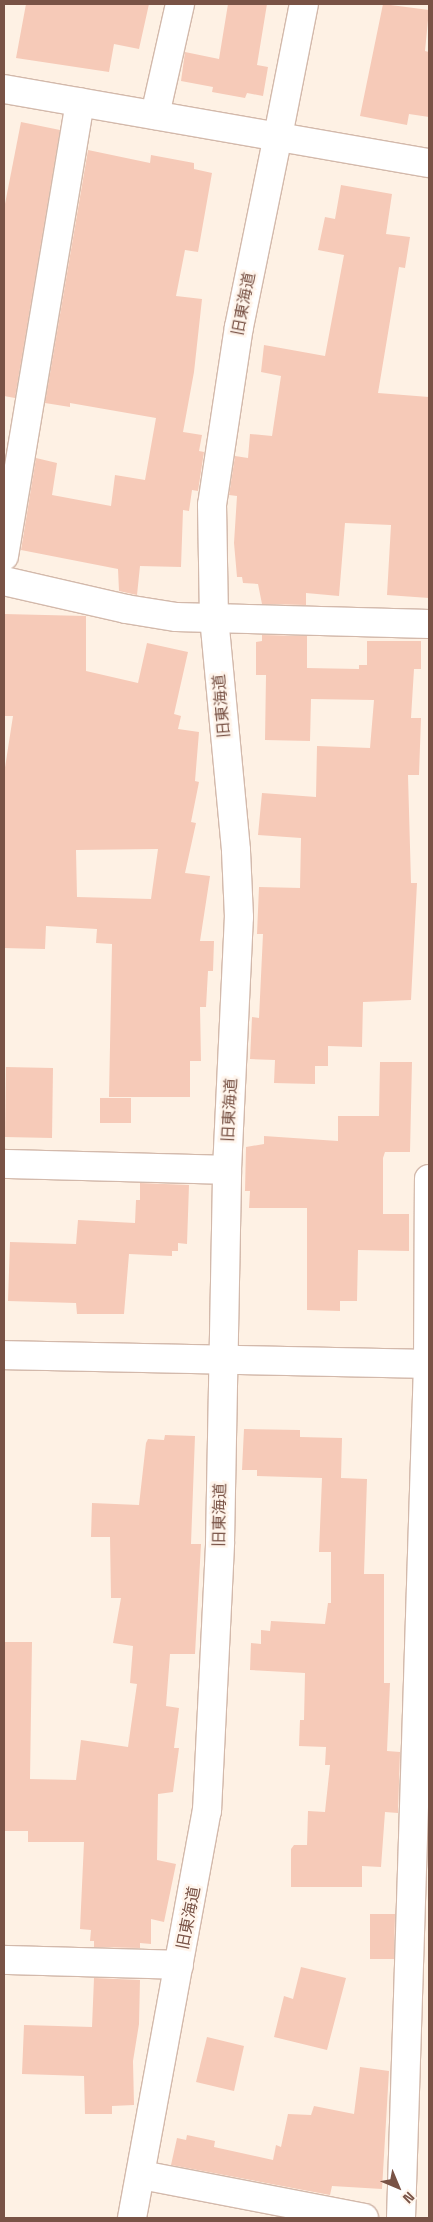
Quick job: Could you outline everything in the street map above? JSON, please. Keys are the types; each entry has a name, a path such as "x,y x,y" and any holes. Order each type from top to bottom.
{"street":[{"path":"155,115 180,4"},
{"name":"旧東海道","path":"132,2218 207,1811 220,1542 227,1170 239,917 236,850 214,619 212,504 238,327 304,4"},
{"path":"4,89 429,163"},
{"path":"4,556 80,102"},
{"path":"4,581 126,609 176,617 429,624"},
{"path":"4,1164 227,1170"},
{"path":"401,2218 428,1364 429,1179"},
{"path":"4,1355 223,1358 428,1364"},
{"path":"4,1960 179,1965"},
{"path":"141,2175 364,2218"}],"building":[{"path":"26,4 149,4 139,49 114,44 109,72 16,58"},
{"path":"228,4 267,4 257,65 268,67 263,96 247,93 245,98 212,92 213,87 181,81 185,52 219,59"},
{"path":"383,4 429,10 425,51 429,52 429,117 409,114 407,125 360,116"},
{"path":"21,122 60,130 15,398 4,396 4,209"},
{"path":"88,150 150,163 151,155 194,163 194,169 212,173 198,252 185,250 176,296 202,299 194,372 183,432 202,435 199,451 204,452 198,491 192,490 189,511 183,510 181,567 140,566 137,595 119,591 118,569 21,550 36,458 57,463 52,495 111,506 115,475 145,480 156,418 70,403 70,407 45,403"},
{"path":"341,185 392,194 386,234 410,237 405,268 399,267 378,393 429,397 429,598 387,595 391,525 345,523 339,596 306,593 306,605 262,604 258,584 243,583 242,577 237,577 234,543 237,496 229,495 235,456 248,458 250,434 272,436 281,376 261,372 264,345 325,356 344,255 318,250 325,217 335,219"},
{"path":"4,614 86,616 86,671 138,683 147,643 188,652 174,714 181,716 178,729 199,732 195,781 199,782 191,822 196,823 185,873 210,876 200,941 214,941 213,971 208,971 206,1007 200,1007 201,1061 190,1061 190,1097 109,1097 112,944 96,943 97,929 46,926 45,949 4,948 4,774 13,716 4,716","holes":["158,849 151,899 77,897 76,850"]},
{"path":"262,635 307,636 307,668 359,669 359,665 367,665 367,641 421,641 421,669 414,669 411,718 421,718 419,775 408,775 411,883 417,883 411,1000 363,1002 362,1047 328,1046 328,1066 315,1066 315,1084 274,1083 275,1060 250,1059 252,1017 259,1018 263,934 257,934 259,887 300,888 301,838 258,835 262,793 316,797 317,746 370,748 374,700 311,699 310,741 265,740 266,675 256,675 256,642 262,641"},
{"path":"380,1062 412,1062 410,1152 385,1152 383,1158 383,1214 409,1214 409,1251 358,1250 357,1301 340,1301 340,1311 307,1310 307,1208 249,1208 250,1191 245,1191 246,1147 264,1144 264,1136 338,1141 338,1116 379,1116"},
{"path":"6,1067 53,1068 52,1138 5,1137"},
{"path":"100,1098 131,1098 131,1123 100,1123"},
{"path":"140,1183 189,1185 187,1244 178,1243 178,1251 172,1251 172,1256 129,1254 124,1314 77,1314 76,1303 8,1301 10,1242 76,1244 78,1220 135,1223 136,1200 140,1200"},
{"path":"244,1429 300,1430 300,1437 342,1438 341,1478 367,1479 364,1574 384,1574 384,1683 390,1683 387,1751 400,1752 398,1813 385,1812 381,1867 362,1866 362,1887 291,1887 291,1849 294,1845 307,1845 308,1811 325,1812 330,1765 325,1765 326,1747 299,1746 300,1720 304,1720 305,1673 250,1670 251,1643 261,1644 261,1630 270,1631 271,1621 325,1624 328,1603 331,1603 331,1552 319,1552 322,1478 257,1476 257,1470 242,1470"},
{"path":"165,1435 195,1436 191,1544 201,1544 195,1654 170,1654 166,1706 179,1708 174,1748 179,1748 173,1792 158,1794 157,1860 176,1864 164,1922 151,1919 151,1944 140,1943 140,1948 94,1947 94,1941 90,1941 91,1930 80,1929 84,1842 28,1842 28,1831 4,1831 4,1642 32,1642 30,1779 76,1780 81,1740 128,1747 137,1684 130,1683 133,1646 113,1643 121,1598 111,1598 110,1537 91,1537 92,1503 139,1505 146,1443 148,1439 164,1440"},
{"path":"370,1914 395,1914 394,1959 370,1959"},
{"path":"301,1967 346,1978 327,2050 274,2037 284,1996 293,1999"},
{"path":"94,1978 140,1980 139,2024 133,2061 134,2105 112,2106 112,2114 85,2114 84,2076 22,2074 24,2025 92,2027"},
{"path":"207,2037 244,2046 234,2091 196,2082"},
{"path":"360,2067 389,2071 382,2189 332,2186 330,2195 171,2165 177,2138 186,2140 187,2135 215,2141 214,2147 273,2160 276,2145 281,2147 288,2114 311,2115 314,2106 354,2114"}]}
